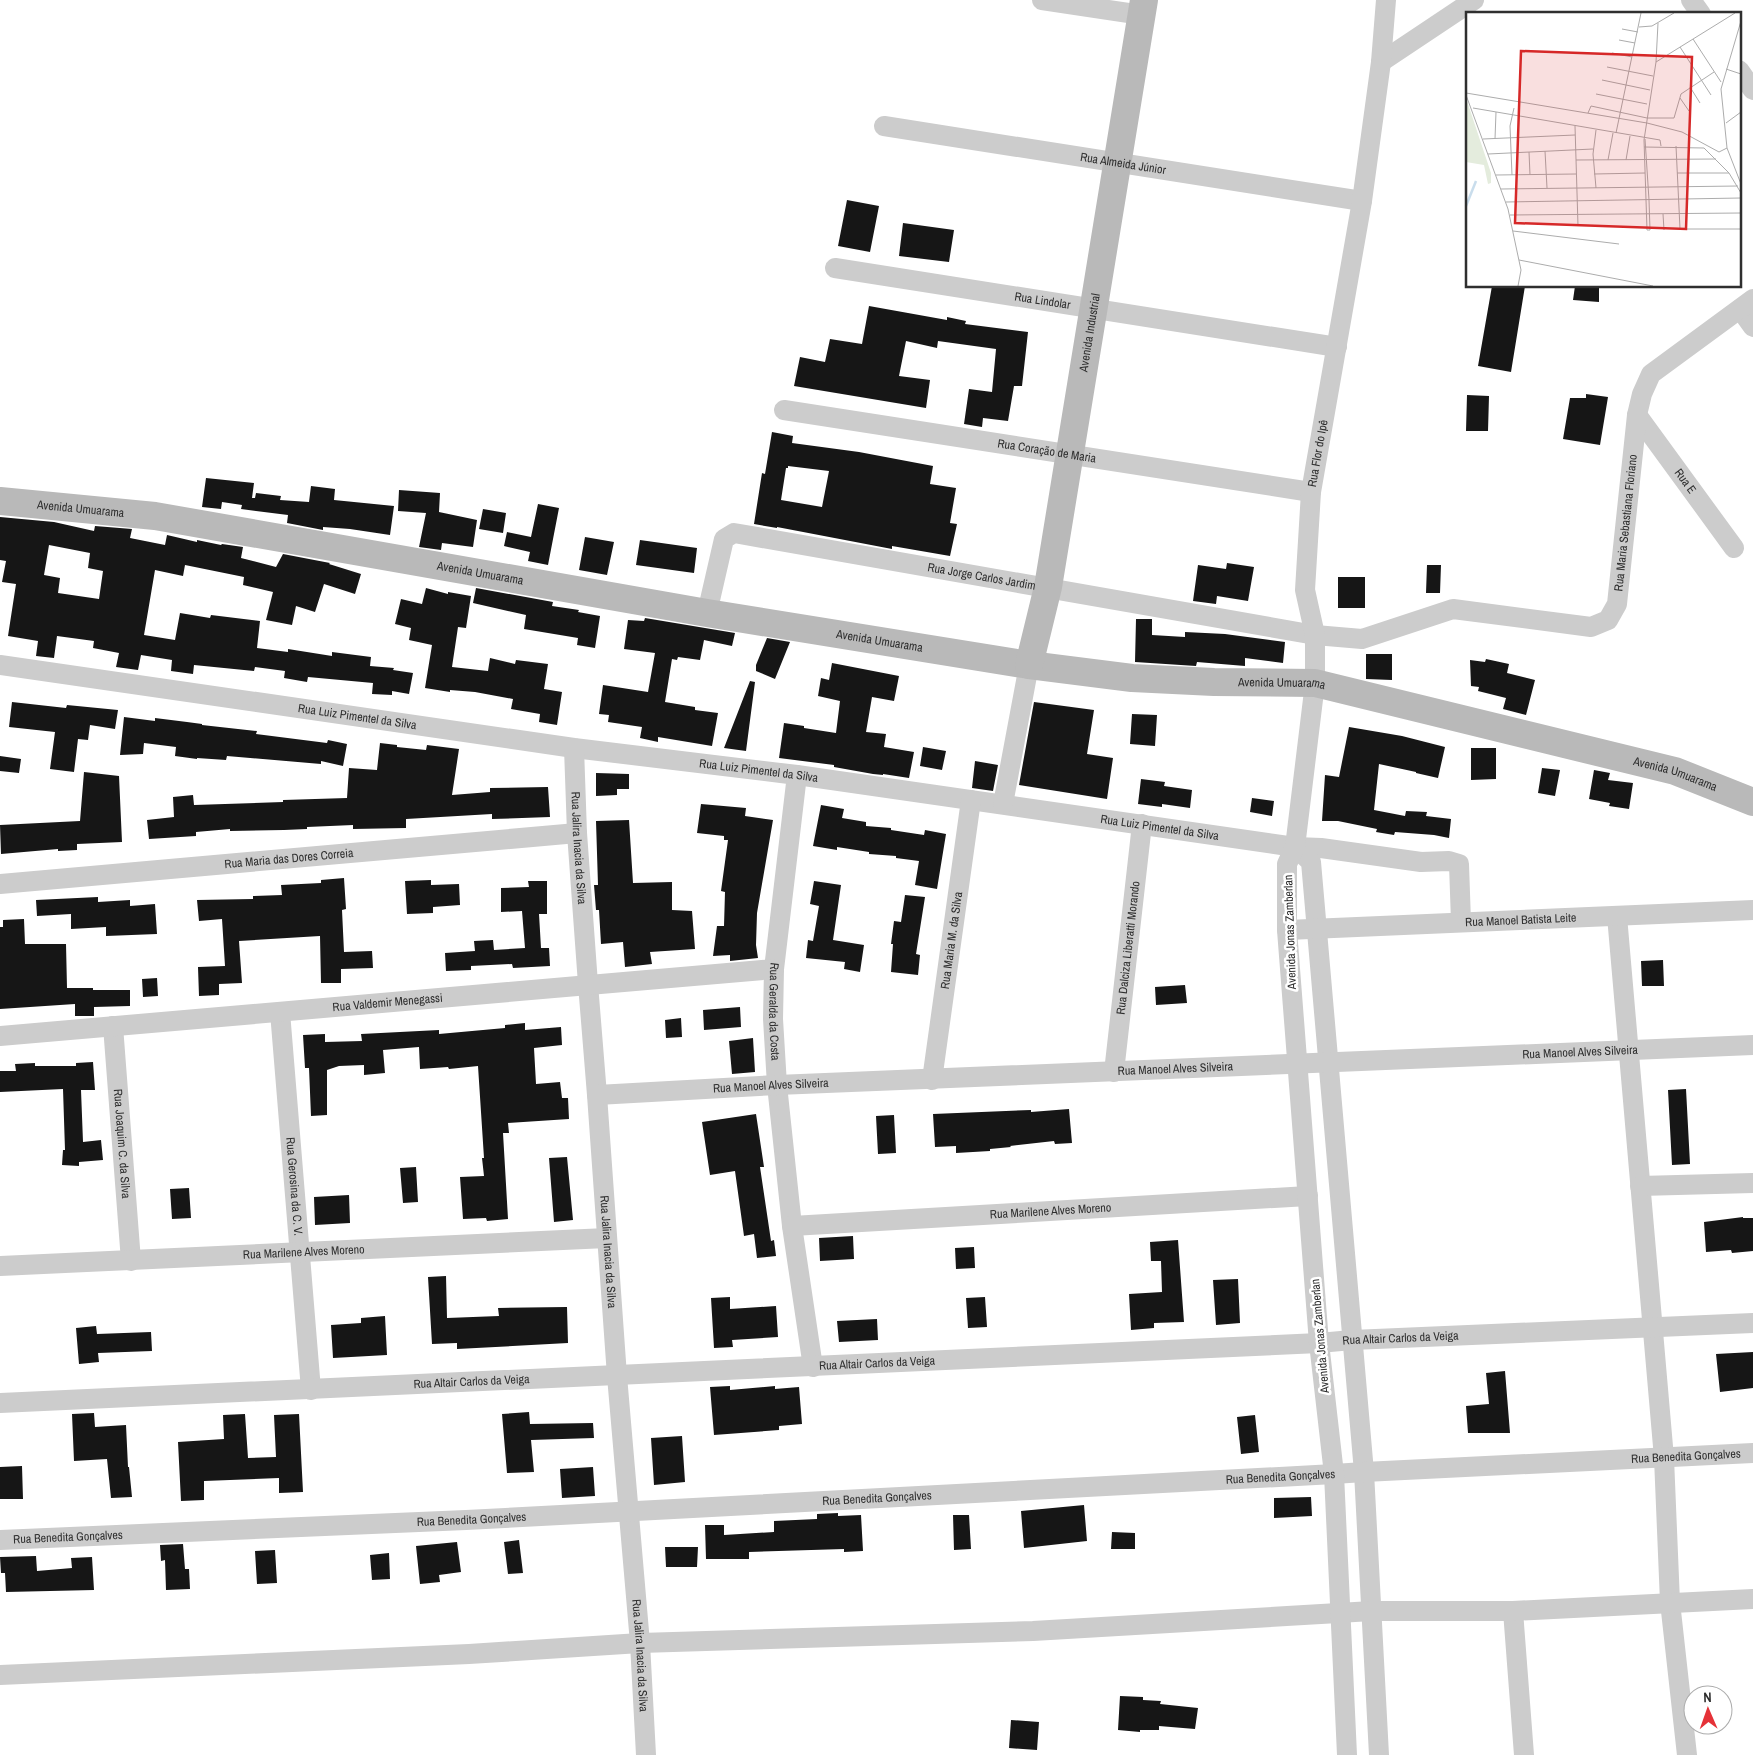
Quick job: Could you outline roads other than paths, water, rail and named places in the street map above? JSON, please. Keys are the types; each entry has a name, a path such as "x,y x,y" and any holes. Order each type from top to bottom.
{"street":[{"path":"1042,0 1143,8"},
{"name":"Rua Flor do Ipê","path":"1295,847 1315,683 1315,635 1306,590 1311,492 1362,201 1381,62 1386,0"},
{"path":"1381,62 1474,0"},
{"path":"1691,0 1700,12"},
{"name":"Avenida Industrial","path":"1029,665 1048,587 1143,8"},
{"path":"1740,71 1753,90"},
{"name":"Rua Almeida Júnior","path":"884,126 1116,164 1362,201"},
{"name":"Rua Lindolar","path":"836,268 1337,347"},
{"path":"1747,304 1753,327"},
{"name":"Rua Maria Sebastiana Floriano","path":"1315,635 1362,639 1453,609 1591,627 1608,620 1616,604 1637,414 1642,394 1651,374 1747,304"},
{"name":"Rua Coração de Maria","path":"784,410 1311,492"},
{"name":"Rua E","path":"1637,414 1734,548"},
{"name":"Avenida Umuarama","path":"0,501 155,516 707,613 1029,665 1132,678 1214,682 1315,683 1675,771 1753,802"},
{"name":"Rua Jorge Carlos Jardim","path":"707,613 724,539 734,533 1315,635"},
{"name":"Rua Luiz Pimentel da Silva","path":"0,665 574,748 797,775 1295,847 1321,848 1421,862 1449,861 1459,864 1461,922"},
{"path":"1003,804 1029,665"},
{"name":"Rua Jalira Inacia da Silva","path":"574,748 577,833 617,1376 640,1643 646,1755"},
{"name":"Rua Geralda da Costa","path":"797,775 774,969 773,1019 777,1085 792,1226 813,1367"},
{"name":"Rua Maria M. da Silva","path":"932,1080 971,800"},
{"name":"Rua Dalciza Liberatti Morando","path":"1114,1072 1142,824"},
{"name":"Rua Maria das Dores Correia","path":"0,884 577,833"},
{"name":"Avenida Jonas Zamberlan","path":"1347,1755 1334,1474 1319,1343 1287,930 1288,864 1295,847 1311,862 1364,1472 1379,1755"},
{"name":"Rua Manoel Batista Leite","path":"1287,930 1753,910"},
{"path":"1617,916 1664,1458 1670,1602 1686,1755"},
{"name":"Rua Valdemir Menegassi","path":"0,1036 774,969"},
{"name":"Rua Gerosina da C. V.","path":"280,1012 311,1390"},
{"name":"Rua Joaquim C. da Silva","path":"113,1026 131,1261"},
{"name":"Rua Manoel Alves Silveira","path":"597,1095 777,1085 1753,1045"},
{"path":"1640,1186 1753,1183"},
{"name":"Rua Marilene Alves Moreno","path":"792,1226 1308,1196"},
{"name":"Rua Marilene Alves Moreno","path":"0,1266 607,1238"},
{"name":"Rua Altair Carlos da Veiga","path":"0,1403 1753,1323"},
{"name":"Rua Benedita Gonçalves","path":"0,1540 629,1512 1753,1453"},
{"path":"0,1675 459,1654 640,1643 1034,1631 1372,1611 1513,1611 1753,1599"},
{"path":"1513,1611 1524,1755"}]}
